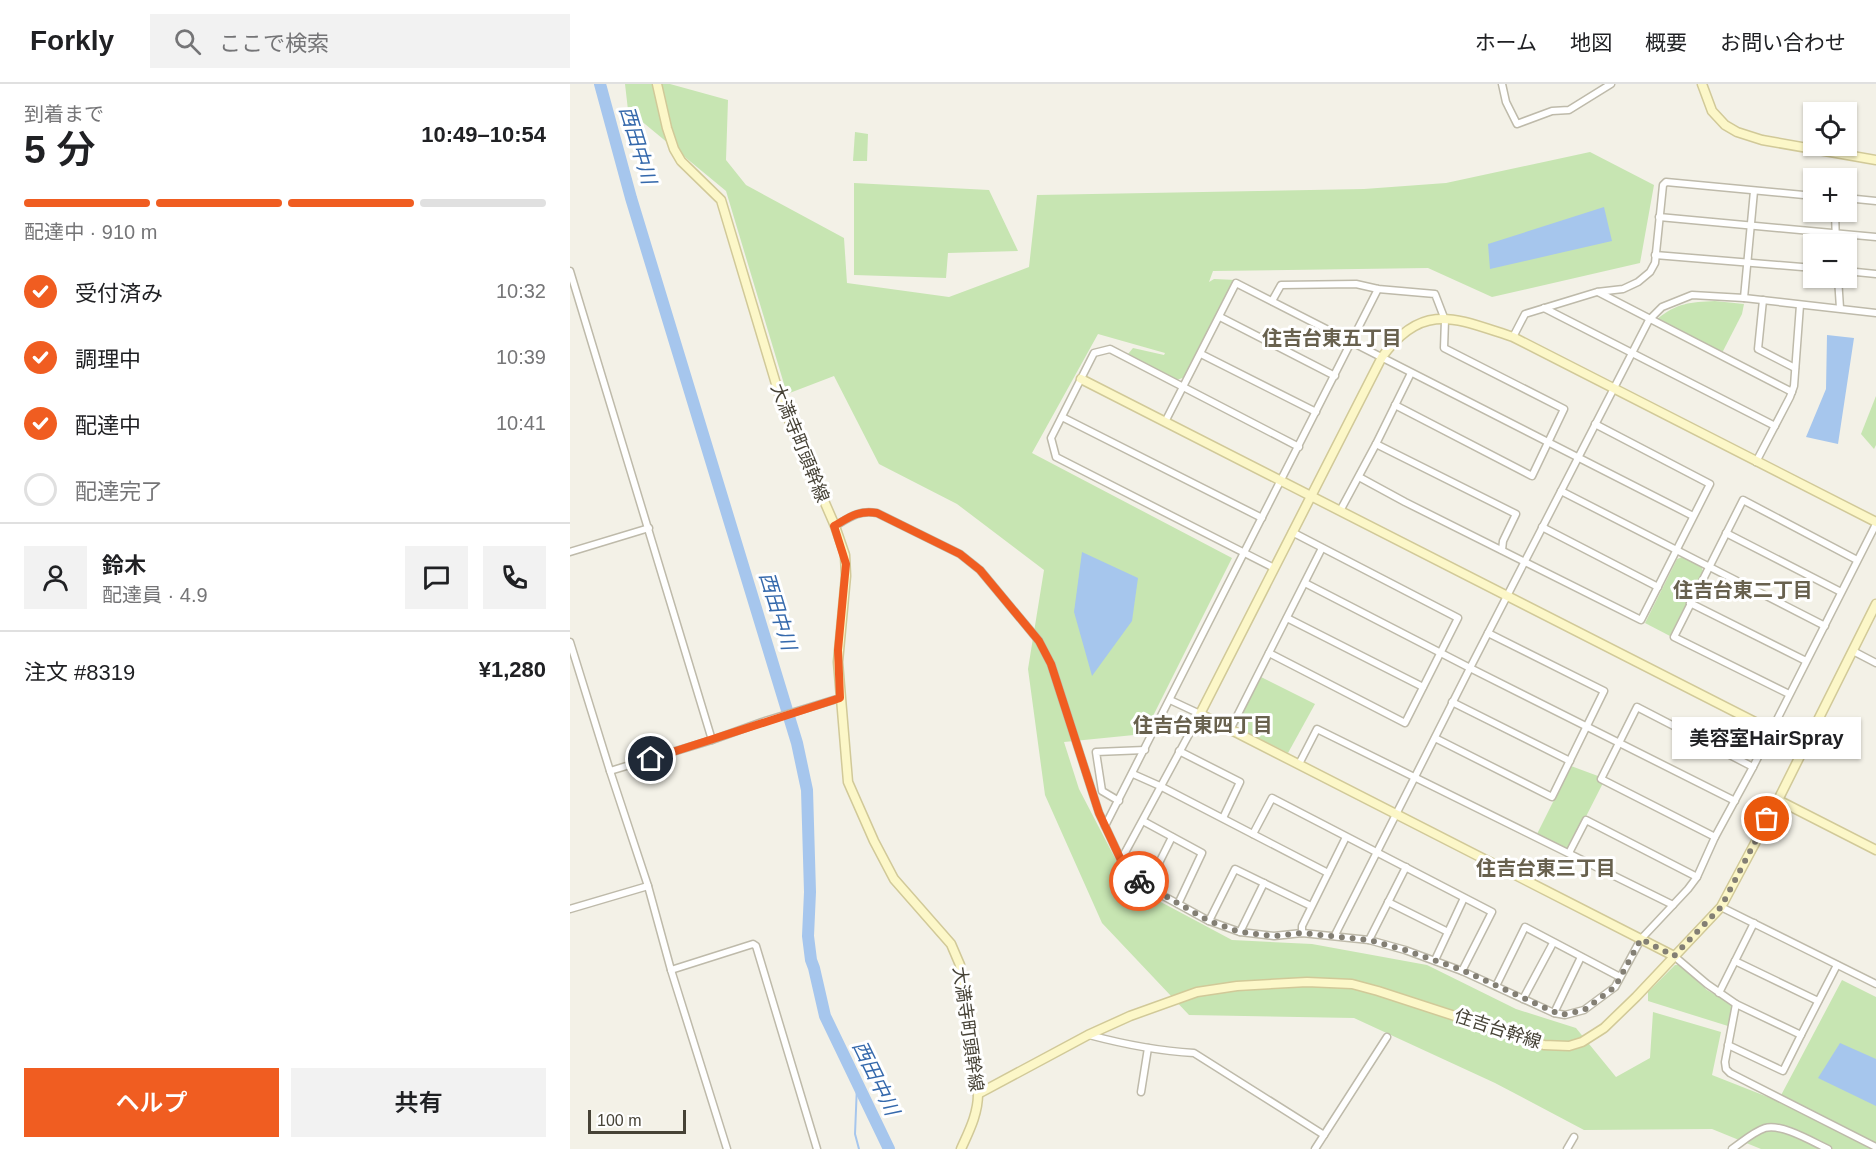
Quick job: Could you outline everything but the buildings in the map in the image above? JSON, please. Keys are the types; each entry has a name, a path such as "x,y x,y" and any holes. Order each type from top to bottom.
{"street":[{"name":"大満寺町頭幹線","path":"657,84 674,149 681,161 721,200 782,404 834,526 846,564 838,650 846,775 852,793 894,879 951,944 956,954 978,1094 972,1124 961,1149"},
{"path":"1502,84 1506,102 1517,124 1552,111 1569,110 1611,84"},
{"path":"1702,84 1712,111 1725,125 1737,132 1762,140 1876,160"},
{"path":"1513,337 1525,314 1597,292 1623,289 1638,282 1653,268 1663,185 1666,182 1803,195"},
{"path":"1744,298 1749,225 1754,191"},
{"path":"1857,199 1876,201"},
{"path":"1659,217 1876,237"},
{"path":"1835,222 1835,233"},
{"path":"1655,255 1803,267"},
{"path":"570,271 712,740"},
{"path":"1857,272 1876,274"},
{"path":"1165,422 1236,284 1693,516"},
{"path":"1272,301 1281,285 1356,284 1378,289 1435,294 1445,320 1444,348 1564,409 1532,476 1395,405"},
{"path":"1839,288 1840,308"},
{"path":"1105,826 1378,289"},
{"path":"1597,292 1792,392"},
{"path":"1335,935 1612,388 1649,320 1662,307 1692,295 1744,298 1876,313"},
{"path":"570,302 578,300"},
{"path":"1763,300 1758,350 1795,368"},
{"path":"1756,462 1792,392 1800,305"},
{"path":"1544,308 1775,426"},
{"path":"1220,317 1335,376"},
{"path":"834,526 858,512 877,513 960,554 980,570 1039,641 1051,664 1092,795 1105,826 1121,860 1147,887 1209,921 1240,932 1274,936 1302,933 1335,935 1369,940 1462,970 1523,999 1565,1015 1584,1010 1615,987 1641,939 1688,890 1697,877 1715,837 1753,767 1876,523 1513,337 1463,320 1431,320 1411,327 1401,334 1382,357 1200,714 1121,860"},
{"path":"1274,568 1056,457 1051,438 1094,353 1110,349 1299,447"},
{"path":"1201,354 1316,412"},
{"path":"1340,511 1377,444 1411,373"},
{"path":"1081,379 1804,747"},
{"path":"1062,417 1262,518"},
{"path":"1359,477 1641,620 1710,484 1595,424"},
{"path":"1377,444 1516,514 1503,541 1502,550"},
{"path":"1561,491 1825,626"},
{"path":"1788,694 1674,637 1709,566 1743,500 1857,560"},
{"path":"1542,527 1658,587"},
{"path":"570,552 649,528"},
{"path":"1269,653 1405,723 1458,618 1292,532"},
{"path":"1726,533 1841,592"},
{"path":"1230,730 1322,549"},
{"path":"1305,583 1735,801"},
{"path":"1690,603 1806,661"},
{"name":"住吉台幹線","path":"978,1094 1088,1035 1130,1016 1197,992 1237,986 1326,982 1352,984 1544,1045 1569,1046 1593,1036 1636,997 1721,907 1778,800 1876,604"},
{"path":"1287,618 1423,687"},
{"path":"1434,738 1552,797 1604,691 1488,633"},
{"path":"570,642 648,886 671,970 727,1149"},
{"path":"1853,651 1876,663"},
{"path":"610,771 840,698"},
{"path":"1170,700 1397,813 1674,956 1736,1004 1801,1035"},
{"path":"1452,702 1570,761"},
{"path":"1715,837 1601,779 1637,707 1753,767"},
{"path":"1299,764 1317,729 1673,905"},
{"path":"1119,801 1102,791 1096,752 1145,750"},
{"path":"1179,751 1240,782 1223,818"},
{"path":"1133,774 1161,786 1328,873"},
{"path":"1253,834 1272,798 1492,912 1462,970"},
{"path":"1778,800 1876,850"},
{"path":"1569,853 1586,820 1697,877"},
{"path":"1143,821 1202,853 1178,904"},
{"path":"1147,887 1172,837"},
{"path":"1302,933 1302,926 1311,906 1346,837"},
{"path":"1369,940 1406,867"},
{"path":"1209,921 1235,869 1311,906"},
{"path":"1240,932 1264,883"},
{"path":"570,909 648,886"},
{"path":"1435,960 1464,898"},
{"path":"1388,902 1448,932"},
{"path":"1721,907 1876,984"},
{"path":"1719,993 1754,923"},
{"path":"1496,986 1525,927 1620,977"},
{"path":"1523,999 1553,943"},
{"path":"671,970 753,944 756,946 817,1149"},
{"path":"1554,1012 1581,957"},
{"path":"1735,961 1818,1001"},
{"path":"1728,1045 1783,1071 1837,965"},
{"path":"1736,1004 1725,1065 1730,1073 1876,1147"},
{"path":"1088,1035 1148,1048 1194,1053 1324,1135"},
{"path":"1315,1149 1387,1037"},
{"path":"1141,1092 1148,1048"},
{"path":"1732,1149 1766,1127 1776,1127 1828,1149"},
{"path":"1567,1149 1574,1137"}],"green space":[{"path":"625,84 670,84 728,100 726,160 746,185 844,238 847,283 949,297 1029,267 1037,195 1364,189 1446,183 1590,152 1654,185 1640,263 1492,297 1428,268 1213,271 1209,282 1214,279 1236,280 1185,377 1177,380 1128,354 1133,348 1164,355 1165,353 1098,334 1032,453 1232,558 1144,734 1064,742 1079,789 1129,885 1232,940 1312,944 1427,965 1516,1009 1576,1028 1616,1077 1650,1058 1653,1012 1721,1032 1712,1075 1778,1101 1842,980 1876,997 1876,1149 1761,1149 1712,1129 1584,1130 1495,1083 1354,1018 1189,1015 1102,923 1045,795 1028,669 1044,570 957,504 879,464 834,376 787,394 726,191 628,110"},
{"path":"855,132 868,134 867,161 853,161"},
{"path":"854,183 989,190 1018,251 948,253 946,278 854,275"},
{"path":"1715,301 1744,304 1742,314 1722,353 1657,319 1684,304"},
{"path":"1876,396 1876,445 1874,449 1861,434"},
{"path":"1682,557 1701,566 1703,571 1670,636 1645,623 1677,559"},
{"path":"1261,677 1315,704 1288,753 1240,729 1238,721"},
{"path":"1571,766 1598,776 1598,780 1603,783 1570,848 1565,849 1537,834"},
{"path":"1675,965 1680,965 1707,990 1733,1005 1728,1026 1648,1001 1648,992"}],"water":[{"path":"1604,207 1612,241 1490,269 1488,244"},
{"path":"1827,335 1854,338 1838,444 1806,437 1826,389"},
{"path":"1082,552 1138,578 1132,621 1092,676 1074,612"},
{"path":"1840,1043 1876,1059 1876,1106 1818,1078"}],"waterway":[{"name":"西田中川","path":"600,84 631,198 797,743 807,790 810,892 808,936 811,960 825,1016 889,1149"},
{"path":"857,1085 855,1134 859,1149"}],"way so far":[{"path":"1139,881 1209,921 1240,932 1274,936 1302,933 1335,935 1369,940 1462,970 1523,999 1565,1015 1584,1010 1615,987 1641,939 1674,956 1721,907 1767,819"}],"place":[{"name":"美容室HairSpray","path":"1767,819"}],"district":[{"name":"住吉台東五丁目","path":"1332,338"},
{"name":"住吉台東二丁目","path":"1743,590"},
{"name":"住吉台東四丁目","path":"1203,725"},
{"name":"住吉台東三丁目","path":"1546,868"}],"route":[{"path":"651,759 840,698 838,650 846,564 834,526 858,512 877,513 960,554 980,570 1039,641 1051,664 1099,813 1121,860 1139,881"}]}
